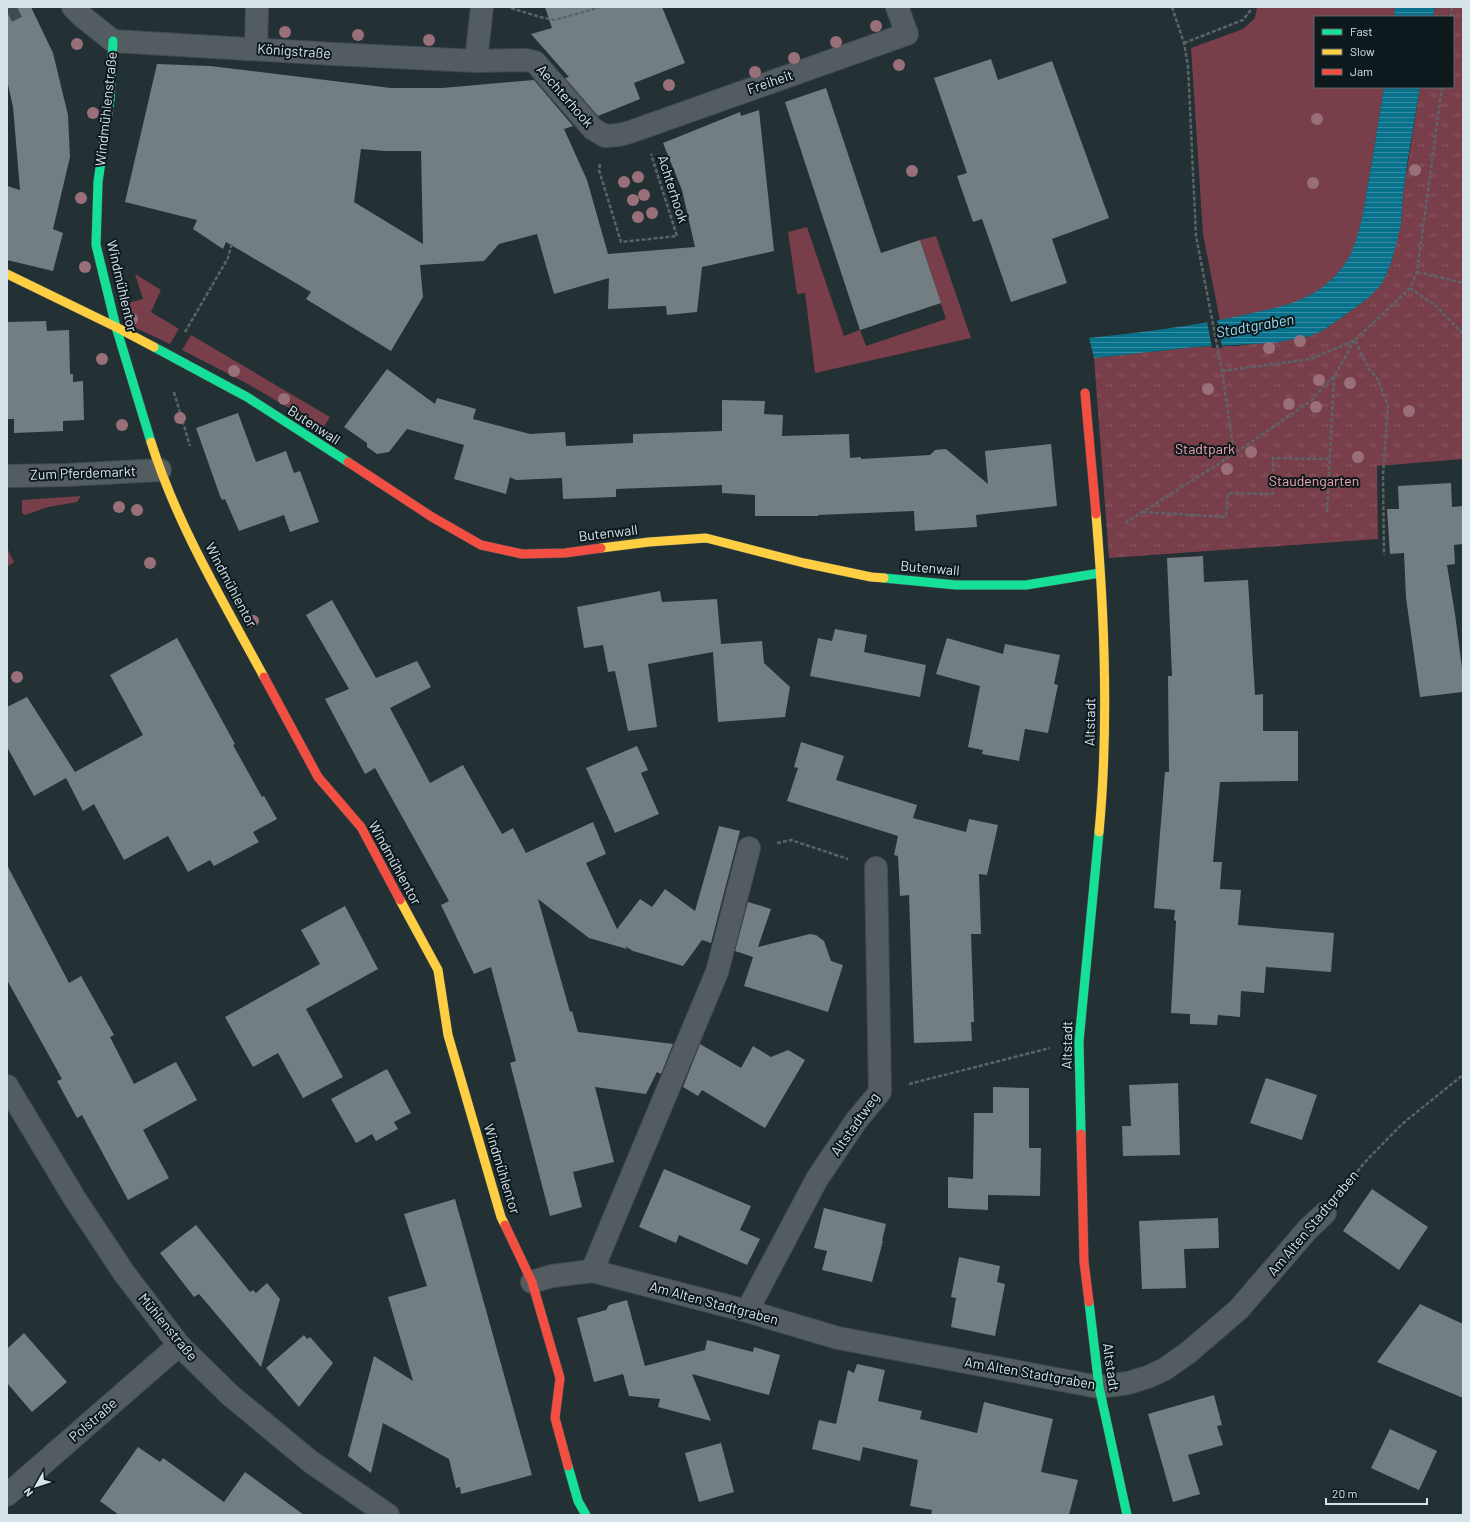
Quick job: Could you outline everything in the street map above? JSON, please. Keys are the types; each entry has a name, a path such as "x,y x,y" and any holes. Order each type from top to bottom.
{"street":[{"name":"Windmühlenstraße","path":"73,7 113,41 110,99 98,182"},
{"path":"256,49 257,7"},
{"path":"476,60 482,7"},
{"name":"Freiheit","path":"605,136 619,135 642,128 907,34 897,7"},
{"name":"Königstraße","path":"113,41 476,60"},
{"name":"Aechterhook","path":"476,60 525,60 535,62 593,129 605,136"},
{"name":"Windmühlentor","path":"98,182 96,245 116,327 160,470 199,557 318,777 361,827 438,970 448,1035 501,1217 532,1282 560,1378 554,1418 578,1501 586,1515"},
{"name":"Butenwall","path":"7,274 116,327 247,397 432,517 481,545 522,554 565,553 649,542 706,538 804,564 872,577 956,585 1026,585 1100,573"},
{"path":"1085,393 1100,573"},
{"name":"Zum Pferdemarkt","path":"7,476 67,475 160,470"},
{"name":"Altstadt","path":"1100,573 1104,630 1105,700 1103,788 1079,1041 1084,1262 1098,1387 1127,1515"},
{"path":"592,1271 717,972 749,848"},
{"name":"Altstadtweg","path":"747,1311 817,1179 856,1121 880,1092 876,868"},
{"name":"Mühlenstraße","path":"9,1092 75,1199 124,1273 179,1345 230,1395 311,1462 388,1515"},
{"name":"Am Alten Stadtgraben","path":"532,1282 552,1276 592,1271 747,1311 838,1338 1098,1387 1128,1383 1148,1377 1165,1369 1189,1352 1239,1309 1308,1229 1325,1213"},
{"name":"Polstraße","path":"7,1495 179,1345"}],"path":[{"path":"509,7 555,20 601,7"},
{"path":"1172,7 1184,43 1188,66 1196,236 1222,371 1234,454"},
{"path":"1184,43 1243,20 1250,11 1250,7"},
{"path":"1098,540 1234,454 1312,400 1334,376 1355,340 1410,288 1417,272 1442,88"},
{"name":"Achterhook","path":"605,136 599,170 621,242 677,236 642,128"},
{"path":"190,446 167,367 171,357 228,258 232,243"},
{"path":"1417,272 1463,283"},
{"path":"1410,288 1436,306 1463,334"},
{"path":"1222,371 1311,359 1355,340"},
{"path":"1355,340 1368,368 1377,378 1388,405 1383,476 1384,555"},
{"path":"1327,512 1334,376"},
{"path":"1142,512 1226,517 1228,493 1273,494 1273,458 1330,459"},
{"path":"749,848 791,840 876,868"},
{"path":"880,1092 1079,1041"},
{"name":"Am Alten Stadtgraben","path":"1325,1213 1364,1163 1391,1135 1402,1124 1463,1075"}],"green space":[{"path":"1257,7 1395,7 1394,16 1314,16 1314,88 1384,88 1359,232 1348,260 1330,281 1304,299 1281,307 1220,321 1203,234 1191,48 1243,29 1255,18"},
{"name":"Stadtpark","path":"1435,7 1463,7 1463,459 1377,466 1378,539 1109,558 1094,358 1195,347 1236,346 1310,336 1322,331 1352,310 1385,277 1391,263 1401,223 1403,194 1420,88 1454,88 1454,16 1433,16"},
{"path":"807,227 844,336 860,330 866,346 946,319 920,240 936,236 971,338 815,373 805,293 797,294 788,232"},
{"path":"135,274 161,290 151,312 179,329 170,344 127,324 124,304 143,299"},
{"path":"191,335 330,417 323,428 248,384 182,350"},
{"path":"81,496 77,502 48,507 25,515 22,513 22,500"},
{"path":"7,548 14,562 7,567"}],"water":[{"path":"1395,7 1435,7 1433,16 1394,16"},
{"name":"Stadtgraben","path":"1384,88 1420,88 1408,158 1401,223 1391,263 1381,285 1367,299 1322,331 1310,336 1274,343 1195,347 1094,358 1089,338 1149,331 1228,318 1289,304 1318,290 1329,282 1339,271 1351,253 1364,210"}],"pier":[{"path":"1217,319 1222,348 1212,348 1207,321"}],"building":[{"path":"7,7 31,7 53,53 68,115 70,157 53,229 63,233 53,271 7,260 7,186 20,190 13,107 7,80"},
{"path":"545,7 662,7 685,63 634,83 640,99 598,116 565,78 569,77 531,34 552,28"},
{"path":"991,59 998,80 1052,61 1109,218 1052,239 1067,283 1011,302 982,219 973,222 957,176 967,173 934,78"},
{"path":"157,64 210,66 391,88 442,88 534,80 573,126 564,129 587,180 608,254 695,247 682,190 663,143 740,112 741,116 759,110 774,251 702,267 697,312 667,315 666,306 608,309 609,278 554,294 537,234 499,244 484,261 420,265 423,297 391,351 306,299 311,292 226,242 223,249 193,229 197,220 125,202","holes":["361,149 421,151 423,244 354,202"]},
{"path":"826,88 881,253 920,240 941,303 860,330 785,102"},
{"path":"46,321 47,331 69,330 70,374 73,374 73,382 83,381 84,420 63,421 63,431 14,433 14,419 7,419 7,322"},
{"path":"387,369 435,404 437,398 476,409 473,419 530,434 565,432 566,446 633,443 633,434 722,431 722,400 765,401 764,414 783,415 782,436 849,434 850,458 861,457 861,459 930,455 935,450 946,449 988,484 985,451 1051,444 1057,506 976,515 977,527 915,531 914,511 818,516 755,516 755,495 722,493 722,485 616,489 616,497 563,499 562,478 516,480 510,477 506,494 454,479 464,445 407,429 389,452 377,454 367,447 367,443 344,427"},
{"path":"238,413 256,462 286,451 294,473 300,471 319,522 290,532 284,515 239,531 225,499 222,500 220,496 196,428"},
{"path":"1451,483 1452,507 1463,506 1463,544 1454,545 1455,564 1447,565 1463,676 1463,692 1420,697 1406,598 1404,553 1390,554 1387,509 1399,509 1398,486"},
{"path":"1203,556 1204,582 1248,580 1255,695 1263,694 1263,731 1298,731 1298,781 1220,782 1213,862 1222,862 1220,889 1241,890 1238,925 1334,933 1331,972 1266,967 1264,993 1241,991 1240,1017 1218,1015 1217,1025 1190,1024 1190,1014 1171,1013 1176,921 1174,920 1175,910 1154,908 1165,772 1169,772 1168,676 1172,676 1167,558"},
{"path":"660,591 662,602 717,599 721,644 762,641 764,663 790,687 785,717 718,722 713,652 648,664 657,727 628,731 615,671 608,672 603,645 584,648 577,607"},
{"path":"332,600 376,678 417,661 431,687 390,708 430,783 463,765 502,834 513,828 526,853 593,822 606,854 586,863 617,929 640,899 652,907 665,889 695,911 719,826 740,831 711,943 702,940 683,966 633,951 625,946 627,949 589,938 538,899 570,1012 572,1011 578,1032 673,1044 661,1074 657,1072 646,1094 595,1087 614,1162 573,1172 582,1207 550,1216 510,1063 516,1061 491,967 474,974 441,905 449,901 375,768 365,774 325,699 349,689 306,615"},
{"path":"835,629 867,635 864,652 926,665 920,697 810,676 818,638 832,641"},
{"path":"177,638 235,744 233,745 262,797 264,796 277,819 253,832 259,842 214,866 210,860 188,872 168,836 124,860 94,804 83,811 66,778 34,796 7,747 7,707 27,697 75,772 143,735 110,675"},
{"path":"947,638 1003,654 1005,644 1060,655 1054,684 1058,685 1048,733 1025,729 1019,761 982,754 983,750 968,747 980,686 936,674"},
{"path":"801,742 844,756 836,780 917,805 913,818 966,832 969,819 998,825 987,875 979,874 981,934 971,934 974,1022 971,1022 972,1041 914,1043 909,895 900,896 898,856 894,855 898,836 787,801 798,768 794,767"},
{"path":"637,746 648,770 641,773 659,814 615,833 586,768"},
{"path":"7,865 69,983 81,976 114,1035 110,1037 134,1084 176,1062 197,1100 143,1130 169,1178 128,1200 82,1115 77,1118 57,1081 62,1079 7,980"},
{"path":"748,902 771,909 758,947 810,934 816,935 824,941 831,961 843,965 828,1012 744,986 753,957 735,951"},
{"path":"345,906 378,969 306,1009 343,1077 303,1098 278,1053 253,1067 225,1017 320,964 301,930"},
{"path":"700,1044 741,1068 753,1046 771,1057 788,1050 805,1060 765,1128 702,1090 698,1096 683,1087"},
{"path":"387,1069 411,1113 394,1122 398,1129 376,1141 372,1134 356,1143 331,1099"},
{"path":"1266,1078 1317,1095 1302,1140 1250,1123"},
{"path":"1178,1083 1180,1155 1123,1156 1122,1126 1131,1126 1129,1085"},
{"path":"993,1087 1029,1088 1029,1148 1041,1148 1040,1196 988,1195 988,1210 948,1208 948,1177 973,1179 974,1113 993,1113"},
{"path":"664,1169 751,1206 740,1230 760,1239 747,1265 679,1235 676,1243 639,1227"},
{"path":"1372,1189 1428,1227 1399,1270 1343,1231"},
{"path":"455,1199 532,1475 461,1494 460,1487 456,1488 449,1459 383,1423 371,1473 348,1456 374,1356 413,1381 388,1297 427,1286 404,1214"},
{"path":"824,1208 886,1224 872,1282 822,1270 827,1251 814,1248"},
{"path":"1218,1218 1219,1248 1184,1249 1186,1288 1142,1289 1139,1221"},
{"path":"196,1225 250,1292 253,1290 256,1293 267,1283 280,1299 261,1367 199,1294 194,1297 160,1253"},
{"path":"959,1257 1000,1266 997,1282 1005,1284 995,1336 951,1327 956,1298 951,1297"},
{"path":"627,1300 645,1366 705,1350 707,1340 753,1352 754,1347 780,1355 769,1395 692,1374 711,1421 658,1407 660,1399 629,1396 623,1374 594,1382 577,1318 606,1310 609,1305"},
{"path":"1420,1304 1463,1324 1463,1398 1377,1362"},
{"path":"24,1333 67,1382 32,1412 7,1383 7,1349"},
{"path":"304,1335 307,1339 310,1337 333,1363 299,1407 266,1368"},
{"path":"857,1364 885,1370 878,1401 922,1411 920,1419 977,1433 984,1402 1053,1419 1041,1472 1078,1480 1069,1515 931,1515 932,1510 910,1506 918,1460 863,1447 860,1461 812,1449 819,1420 836,1424 848,1370 854,1373"},
{"path":"1214,1395 1222,1425 1217,1426 1223,1445 1188,1455 1200,1494 1173,1502 1148,1414"},
{"path":"1390,1429 1437,1451 1419,1490 1371,1468"},
{"path":"721,1443 734,1492 699,1502 685,1453"},
{"path":"138,1447 160,1462 163,1458 224,1502 245,1472 304,1515 119,1515 100,1501"}],"tunnel":[{"path":"7,12 17,7"}],"traffic: fast":[{"path":"113,41 110,99 98,182 96,245 116,327 151,442"},
{"path":"154,347 247,397 348,462"},
{"path":"884,578 956,585 1026,585 1100,573"},
{"path":"1081,1134 1079,1041 1099,832"},
{"path":"1089,1302 1099,1387 1127,1515"},
{"path":"568,1466 578,1501 586,1515"}],"traffic: slow":[{"path":"7,274 154,347"},
{"path":"151,442 187,533 264,677"},
{"path":"1096,514 1102,594 1105,673 1104,753 1099,832"},
{"path":"601,548 649,542 706,538 804,563 871,577 884,578"},
{"path":"400,900 438,970 448,1035 501,1217 505,1225"}],"traffic: jam":[{"path":"1085,393 1096,514"},
{"path":"348,462 432,517 481,545 522,554 565,553 601,548"},
{"path":"264,677 318,777 361,827 400,900"},
{"path":"1081,1134 1084,1262 1089,1302"},
{"path":"505,1225 532,1282 560,1378 555,1418 568,1466"}],"park label":[{"name":"Staudengarten","path":"1314,481"}]}
